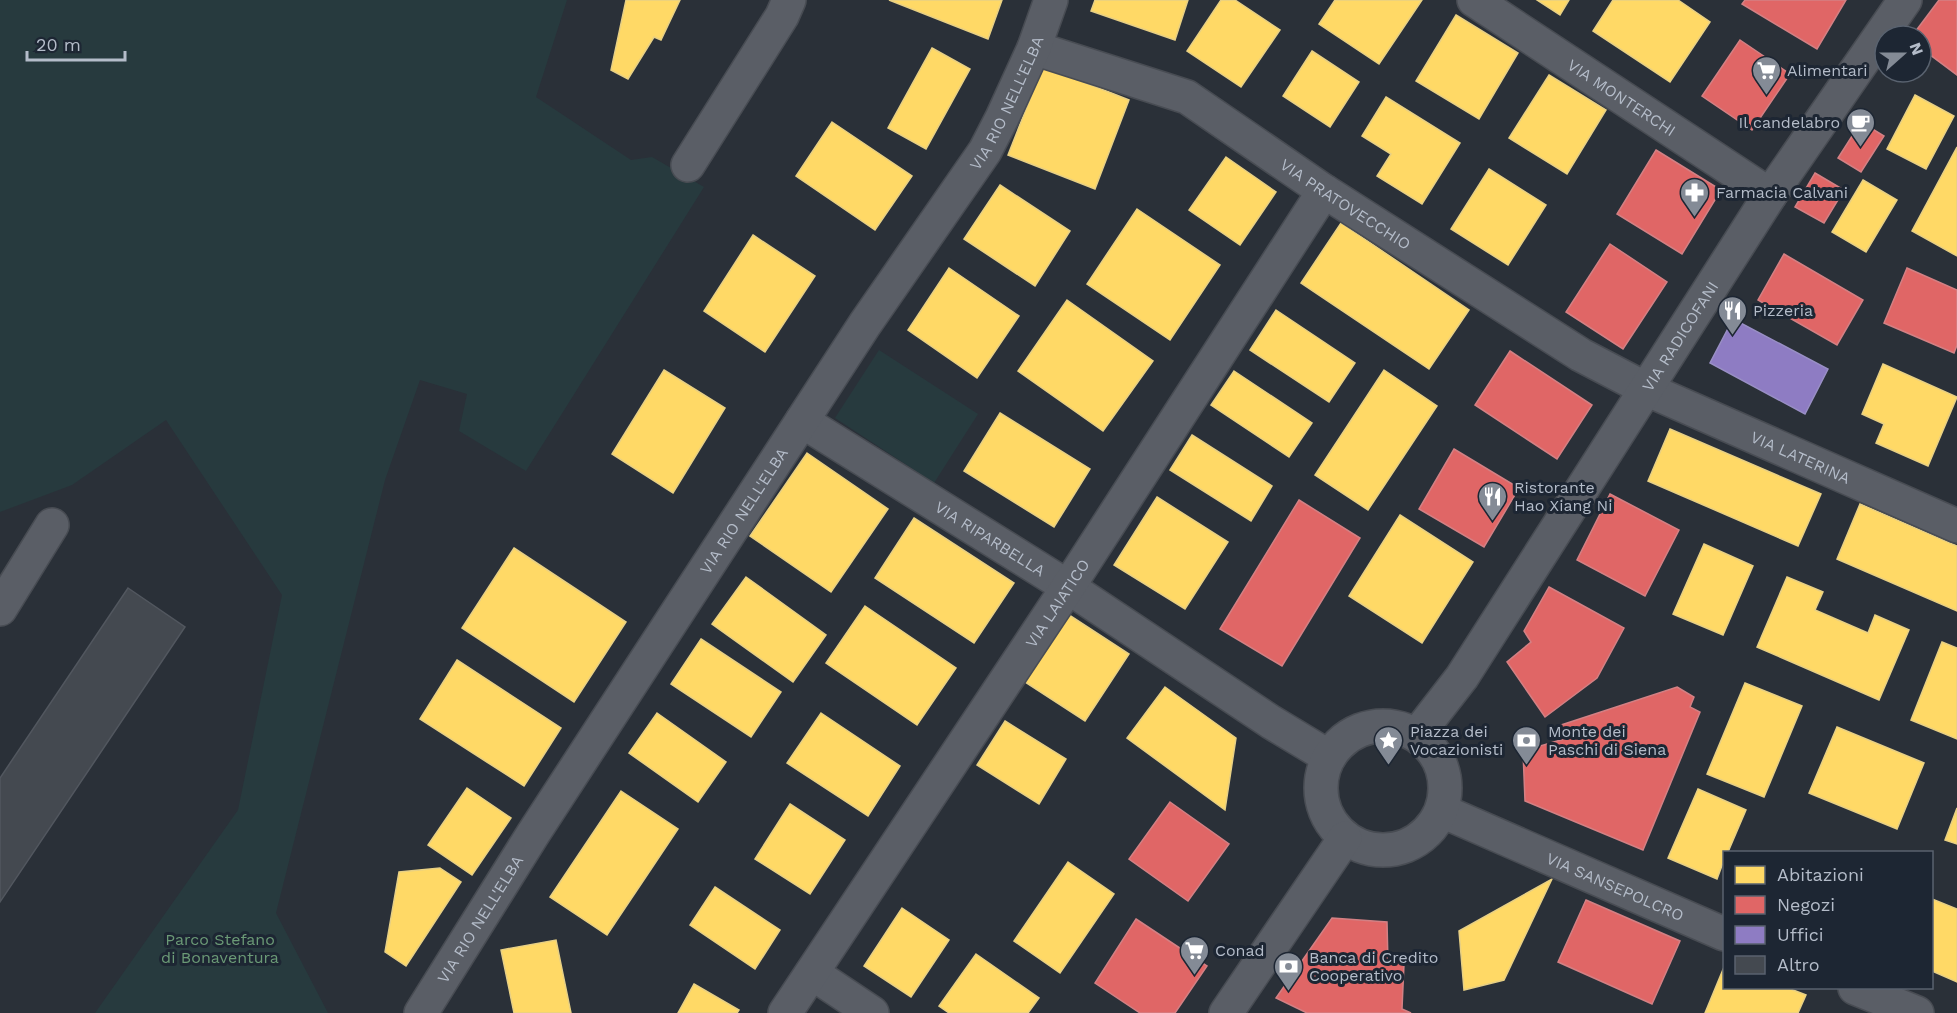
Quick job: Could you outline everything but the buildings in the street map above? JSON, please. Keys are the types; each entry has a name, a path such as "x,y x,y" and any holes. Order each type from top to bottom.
{"street":[{"path":"688,165 782,16 789,0"},
{"name":"VIA RIO NELL'ELBA","path":"421,1013 533,834 802,421 985,151 1034,48 1051,0"},
{"name":"VIA MONTERCHI","path":"1474,0 1770,195"},
{"name":"VIA RADICOFANI","path":"1417,735 1462,677 1770,195 1905,0"},
{"name":"VIA PRATOVECCHIO","path":"1034,48 1187,97 1324,191 1561,344 1646,389"},
{"name":"VIA LAIATICO","path":"785,1013 1068,587 1324,191"},
{"name":"VIA LATERINA","path":"1646,389 1956,523"},
{"name":"VIA RIPARBELLA","path":"802,421 1068,587 1267,719 1329,757"},
{"path":"0,609 52,525"},
{"path":"1377,725 1397,726 1417,735 1430,745 1445,776 1446,794 1442,811 1431,829 1414,843 1394,850 1372,849 1345,838 1326,814 1321,795 1322,776 1329,757 1341,742 1358,730 1377,725"},
{"name":"VIA SANSEPOLCRO","path":"1442,811 1723,932"},
{"path":"1226,1013 1345,838"},
{"path":"812,973 872,1013"},
{"path":"1860,989 1917,1013"}],"green space":[{"name":"Parco Stefano di Bonaventura","path":"0,0 567,0 536,97 631,160 652,157 704,187 526,471 459,431 467,394 420,380 385,480 276,913 328,1013 95,1013 238,810 282,595 166,420 72,485 0,512"},
{"path":"879,350 978,414 934,483 835,418"}],"place":[{"name":"Alimentari","path":"1766,96"},
{"name":"Il candelabro","path":"1861,148"},
{"name":"Farmacia Calvani","path":"1695,218"},
{"name":"Pizzeria","path":"1732,336"},
{"name":"Ristorante Hao Xiang Ni","path":"1493,522"},
{"name":"Piazza dei Vocazionisti","path":"1389,766"},
{"name":"Monte dei Paschi di Siena","path":"1527,766"},
{"name":"Conad","path":"1194,976"},
{"name":"Banca di Credito Cooperativo","path":"1288,992"}]}
